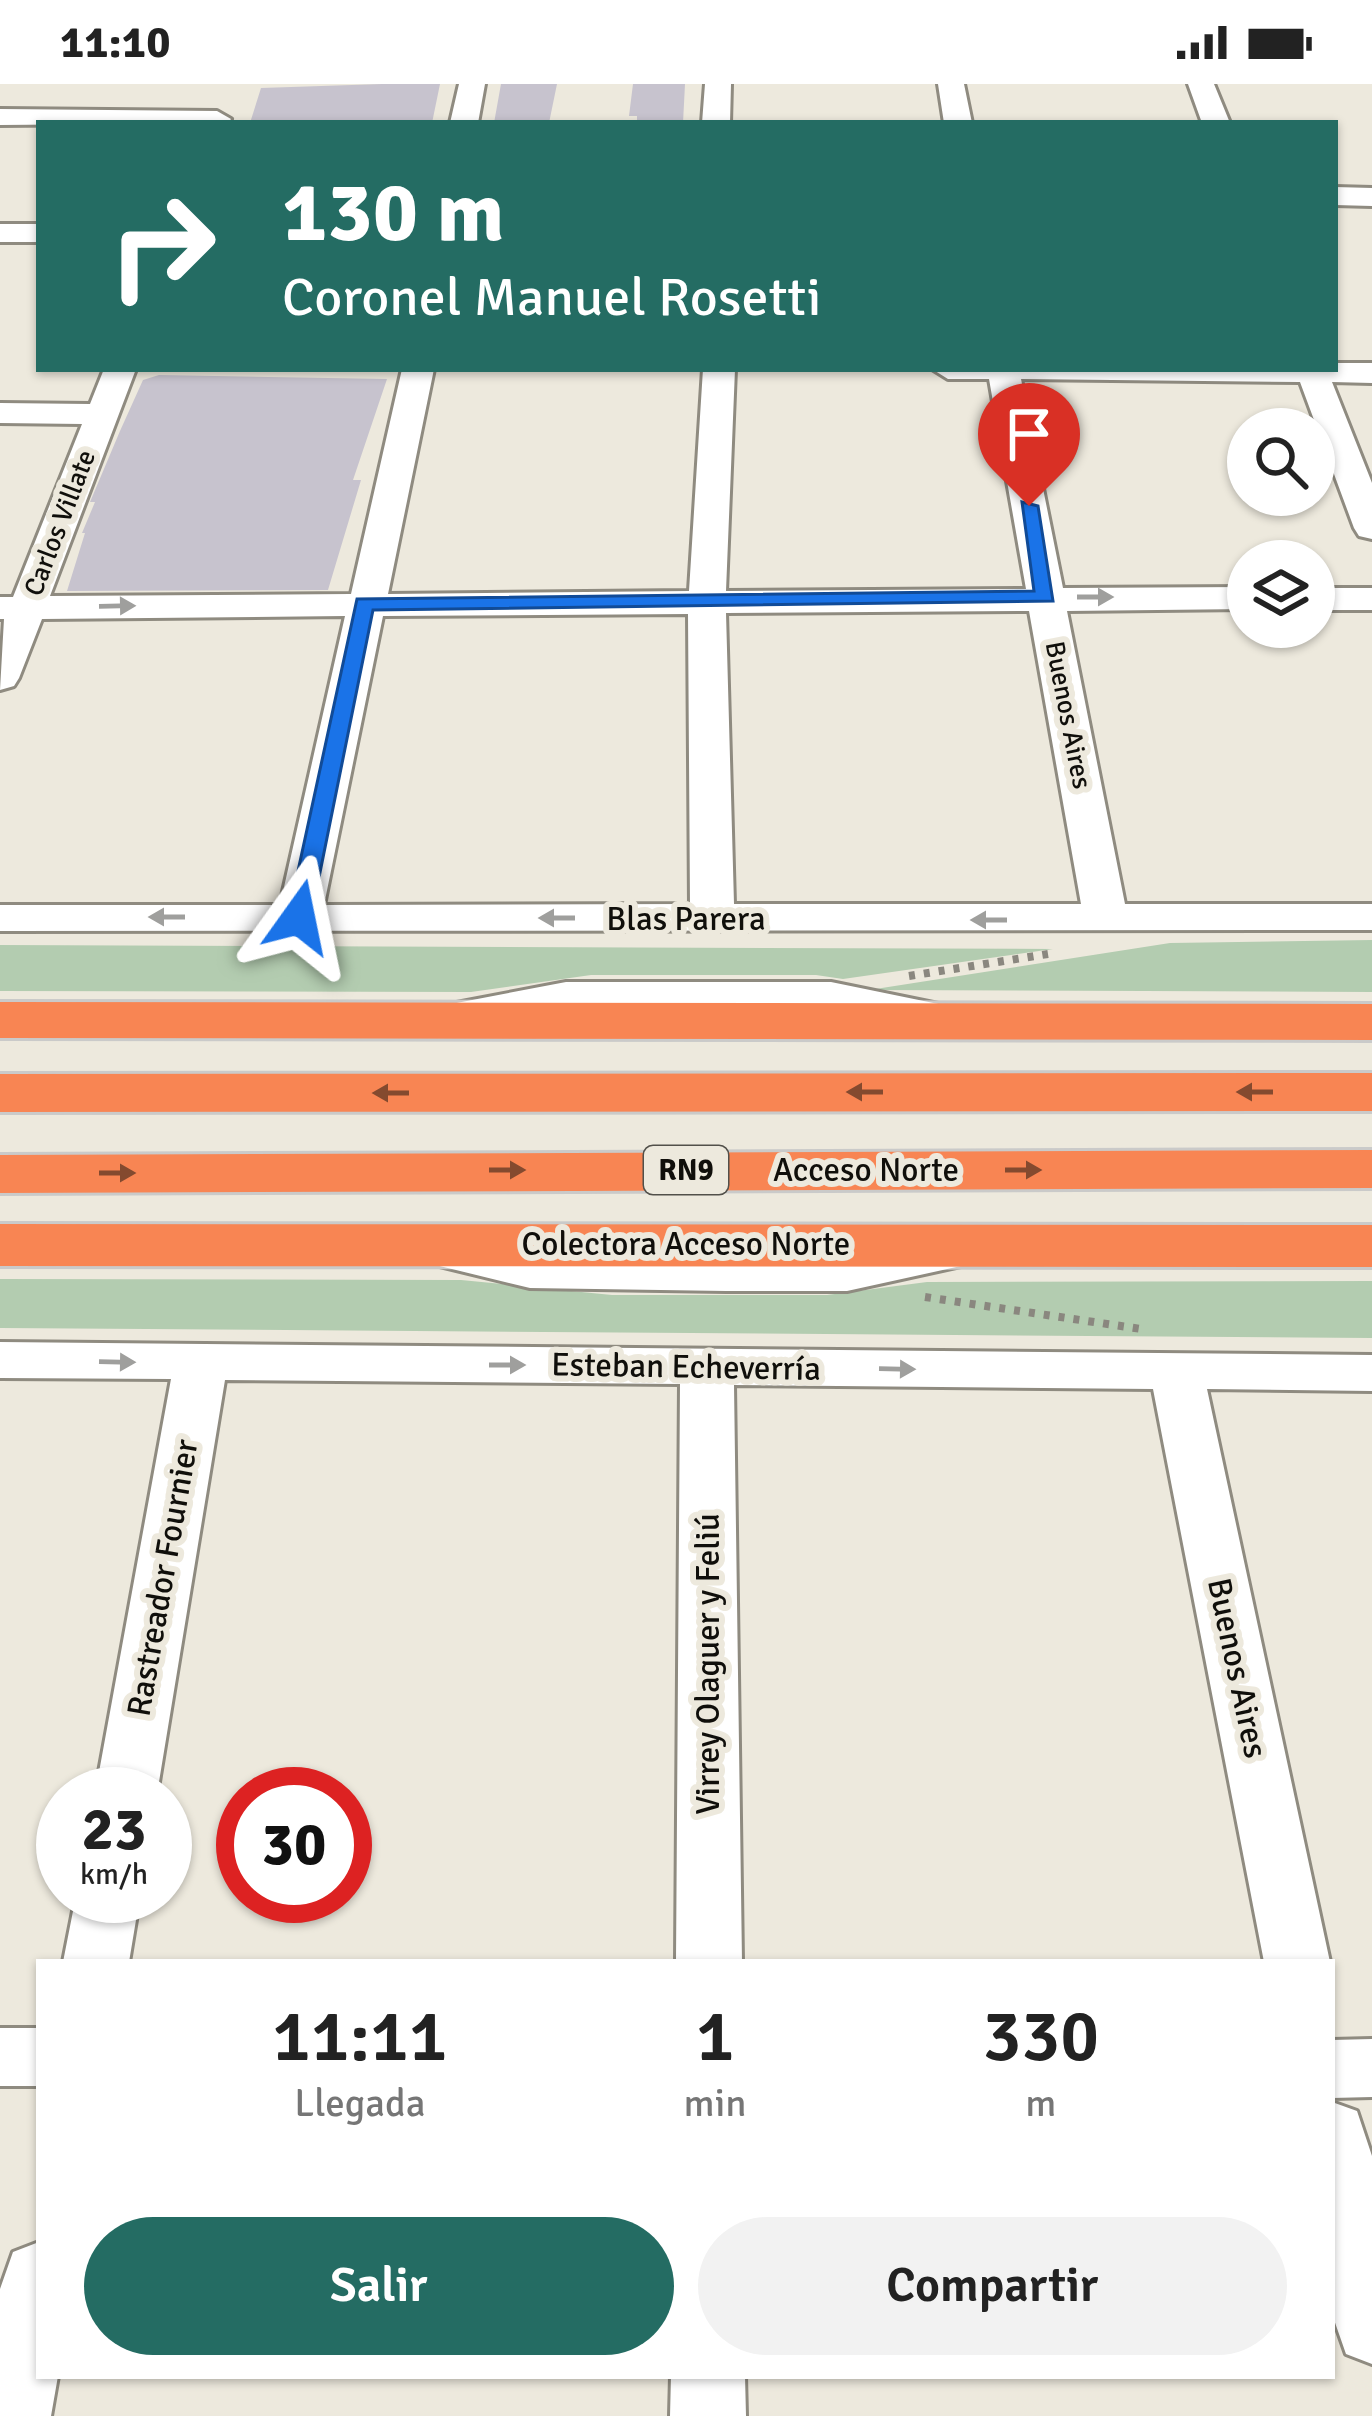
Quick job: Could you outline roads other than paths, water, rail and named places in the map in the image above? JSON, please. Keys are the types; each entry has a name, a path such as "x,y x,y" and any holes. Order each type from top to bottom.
{"highway":[{"path":"0,1020 1372,1022"},
{"path":"0,1093 1372,1092"},
{"name":"Acceso Norte","path":"0,1174 1372,1169"},
{"name":"Colectora Acceso Norte","path":"0,1245 1372,1246"}],"street":[{"path":"465,120 472,84"},
{"path":"716,120 718,84"},
{"path":"950,84 957,120"},
{"path":"1201,84 1215,120"},
{"path":"0,117 219,113"},
{"path":"1338,196 1372,196"},
{"path":"0,233 36,233"},
{"name":"Carlos Villate","path":"0,678 14,607 119,372"},
{"path":"299,917 417,372"},
{"path":"712,919 707,601 718,372"},
{"name":"Buenos Aires","path":"1004,372 1106,920"},
{"path":"1312,372 1372,528"},
{"path":"1338,372 1372,373"},
{"path":"0,413 102,414"},
{"path":"14,607 1227,598"},
{"path":"1335,598 1372,599"},
{"name":"Blas Parera","path":"0,918 1372,917"},
{"name":"Buenos Aires","path":"1167,1352 1297,1959"},
{"name":"Esteban Echeverría","path":"0,1360 707,1366 1167,1352 1372,1373"},
{"name":"Rastreador Fournier","path":"131,1767 201,1363"},
{"name":"Virrey Olaguer y Feliú","path":"707,1366 709,1959"},
{"path":"97,1959 103,1923"},
{"path":"0,2056 36,2057"},
{"path":"1335,2069 1372,2068"},
{"path":"1335,2147 1372,2330"},
{"path":"13,2416 36,2291"},
{"path":"708,2379 708,2416"}]}
